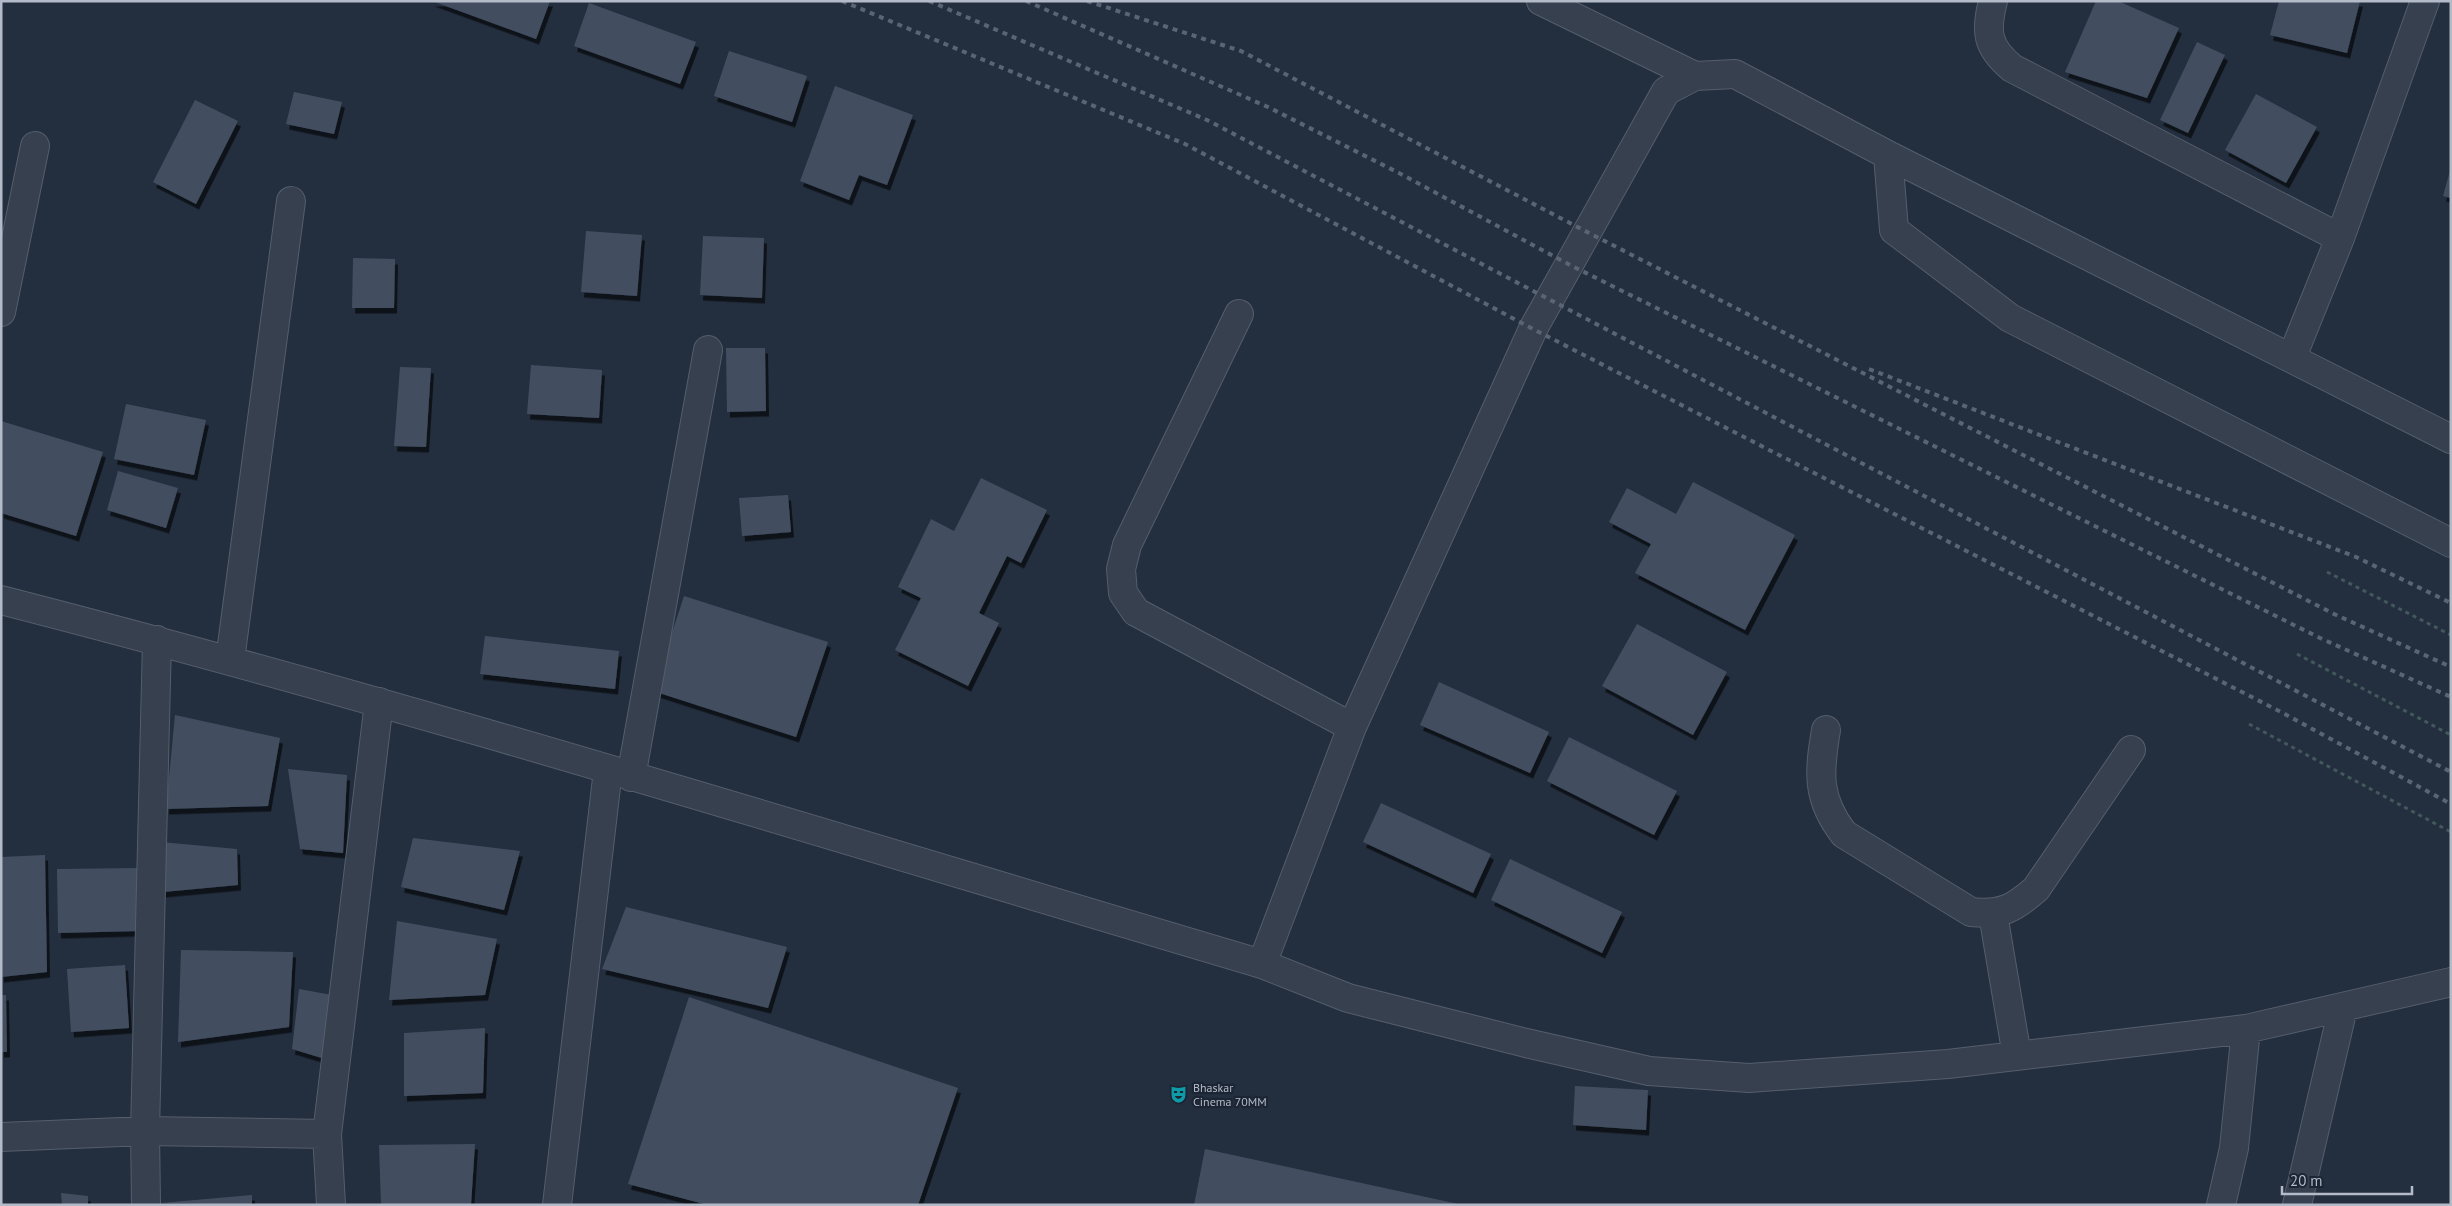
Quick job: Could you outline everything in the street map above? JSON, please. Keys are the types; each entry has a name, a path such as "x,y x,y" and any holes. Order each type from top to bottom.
{"street":[{"path":"1541,1 1695,76"},
{"path":"1993,1 1988,31 1991,44 1998,56 2012,68 2340,238"},
{"path":"2292,358 2340,238 2425,1"},
{"path":"1262,964 1352,727 1533,329 1589,233 1666,91 1695,76 1735,74 1888,155 2451,439"},
{"path":"1,312 35,146"},
{"path":"1888,155 1894,230 2010,318 2451,543"},
{"path":"230,660 291,201"},
{"path":"1238,314 1127,545 1122,569 1123,593 1136,612 1352,727"},
{"path":"557,1205 620,773 708,350"},
{"path":"1,600 230,660 620,773 1262,964 1348,998 1526,1043 1649,1071 1749,1078 1911,1067 2017,1056 2246,1030 2451,982"},
{"path":"146,1205 145,1131 157,640"},
{"path":"331,1205 327,1134 379,702"},
{"path":"1826,730 1820,764 1823,793 1830,816 1844,834 1972,912 1993,914 2016,906 2036,889 2131,750"},
{"path":"1993,914 2017,1056"},
{"path":"2297,1205 2343,1008"},
{"path":"2221,1205 2234,1148 2246,1030"},
{"path":"1,1137 145,1131 327,1134"}],"path":[{"path":"2327,572 2451,634"},
{"path":"2297,654 2451,735"},
{"path":"2249,724 2451,832"}],"building":[{"path":"432,1 550,1 536,39"},
{"path":"2096,1 2118,1 2179,28 2147,98 2065,72"},
{"path":"2279,1 2360,1 2347,53 2270,35"},
{"path":"589,3 696,42 680,84 574,46"},
{"path":"2197,42 2225,55 2188,133 2160,120"},
{"path":"729,51 807,76 792,122 714,96"},
{"path":"835,86 913,115 887,185 859,175 849,200 800,181"},
{"path":"294,92 342,102 334,134 286,124"},
{"path":"2256,94 2317,127 2286,183 2225,150"},
{"path":"195,100 238,121 196,204 153,182"},
{"path":"2451,171 2451,198 2443,196"},
{"path":"586,231 642,235 637,296 581,292"},
{"path":"703,236 764,238 762,298 700,295"},
{"path":"353,258 395,259 394,308 352,308"},
{"path":"726,348 765,348 766,411 727,412"},
{"path":"531,365 602,370 599,418 527,414"},
{"path":"400,367 431,368 426,447 394,446"},
{"path":"126,404 206,420 194,475 114,459"},
{"path":"1,421 103,452 76,536 1,513"},
{"path":"118,471 178,488 166,528 107,510"},
{"path":"981,478 1047,510 1021,563 1007,556 979,613 999,623 968,686 895,650 921,598 898,587 931,519 954,531"},
{"path":"1693,482 1795,535 1745,630 1635,573 1651,544 1609,522 1627,488 1676,514"},
{"path":"788,495 791,532 742,536 739,498"},
{"path":"684,596 828,642 796,737 653,691"},
{"path":"1637,624 1727,672 1693,735 1602,686"},
{"path":"485,636 619,651 615,689 480,674"},
{"path":"1439,682 1549,732 1530,773 1420,725"},
{"path":"175,715 280,738 268,806 166,809"},
{"path":"1569,737 1677,791 1654,835 1547,781"},
{"path":"288,769 347,775 343,853 300,849"},
{"path":"1381,803 1491,854 1473,893 1363,842"},
{"path":"413,838 520,851 504,910 401,887"},
{"path":"161,842 237,849 238,885 163,892"},
{"path":"45,855 47,972 1,977 1,857"},
{"path":"1510,859 1622,912 1602,953 1491,900"},
{"path":"141,868 139,931 58,933 57,869"},
{"path":"626,907 787,947 768,1008 602,969"},
{"path":"397,921 497,939 485,995 389,1000"},
{"path":"181,950 293,952 289,1027 178,1042"},
{"path":"125,965 129,1028 71,1032 67,969"},
{"path":"299,989 332,995 325,1059 292,1049"},
{"path":"1,995 6,995 7,1052 1,1052"},
{"path":"689,997 958,1088 918,1205 708,1205 628,1184"},
{"path":"485,1028 483,1093 404,1096 404,1033"},
{"path":"1575,1086 1648,1090 1646,1130 1573,1125"},
{"path":"475,1144 471,1205 381,1205 379,1145"},
{"path":"1205,1149 1458,1204 1458,1205 1194,1205"},
{"path":"61,1193 88,1196 88,1205 62,1205"},
{"path":"252,1195 252,1205 161,1203"}],"railway":[{"path":"842,1 1185,144 1533,329 2281,712 2451,804"},
{"path":"929,1 1207,120 2451,772"},
{"path":"1026,1 1268,107 1399,173 1570,265 2320,638 2451,697"},
{"path":"1087,1 1241,51 1589,233 2334,614 2451,667"},
{"path":"1869,369 2356,557 2451,603"}],"place":[{"name":"Bhaskar Cinema 70MM","path":"1179,1095"}]}
